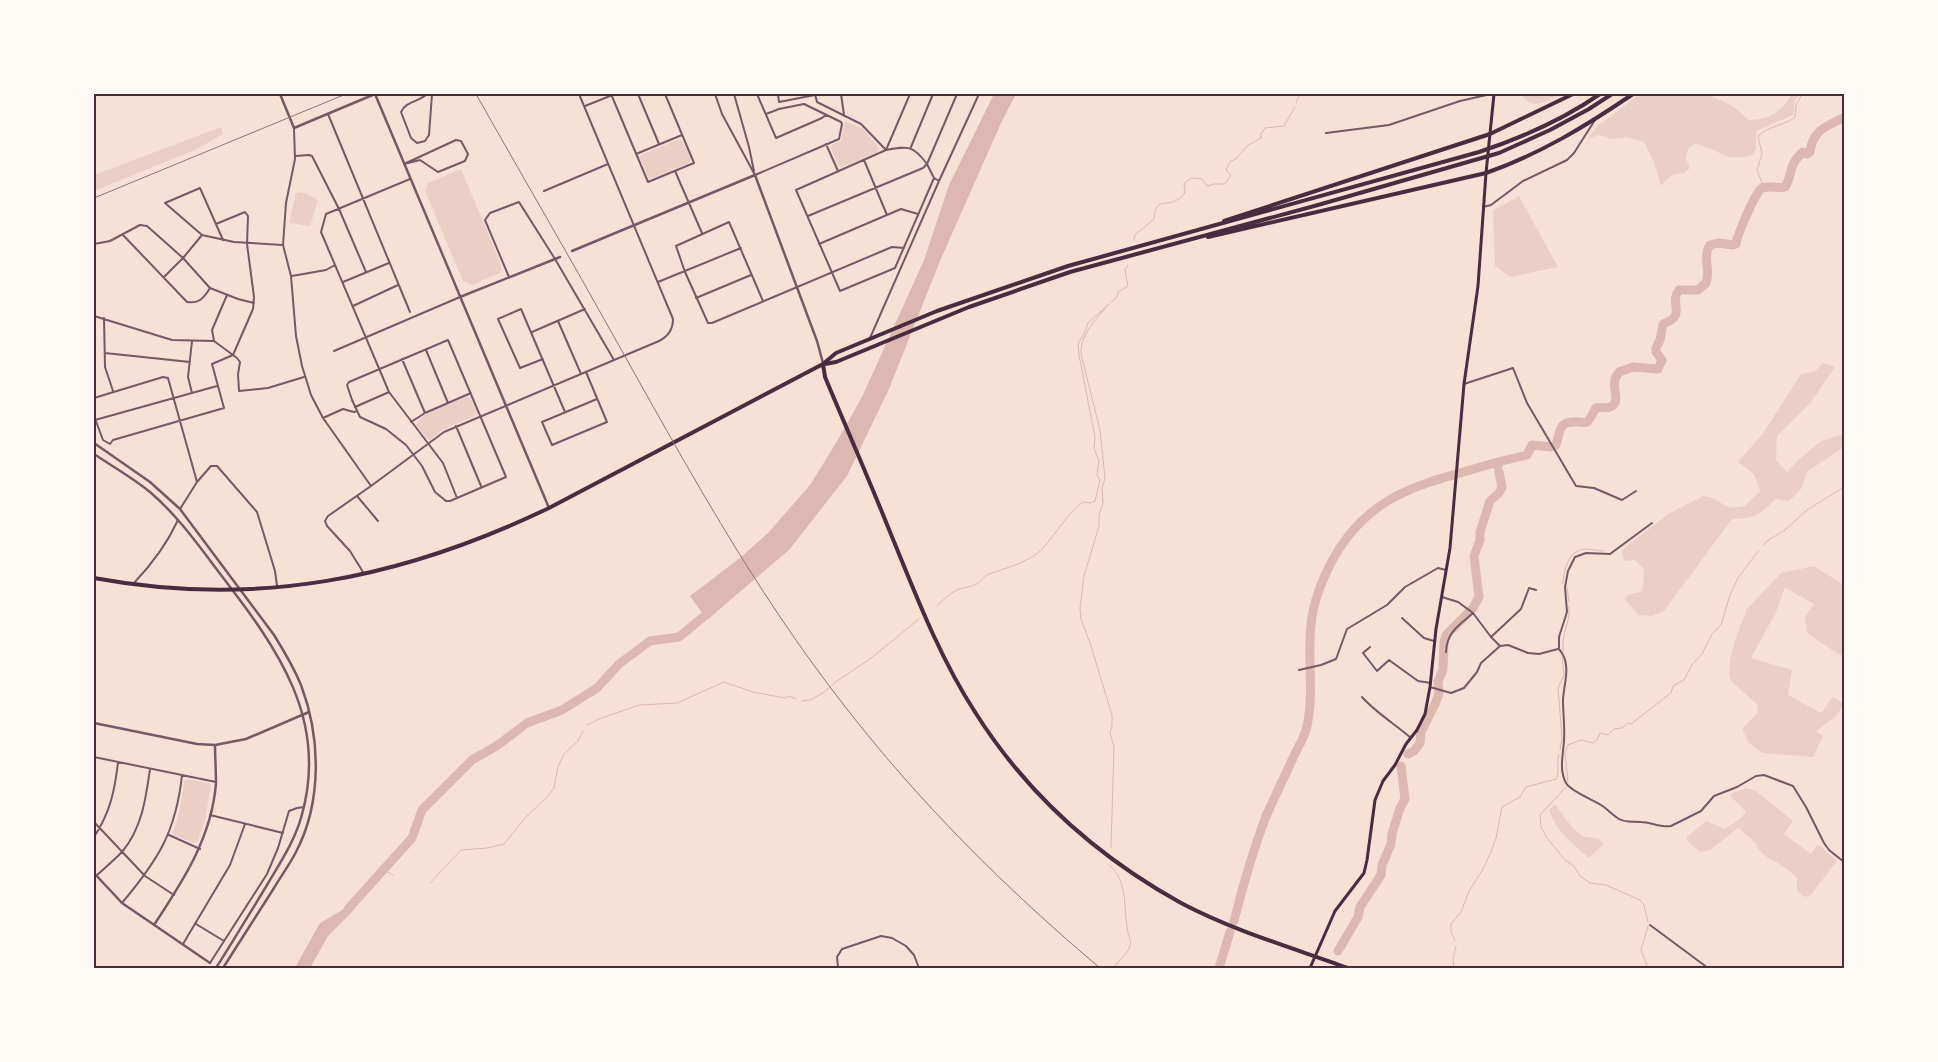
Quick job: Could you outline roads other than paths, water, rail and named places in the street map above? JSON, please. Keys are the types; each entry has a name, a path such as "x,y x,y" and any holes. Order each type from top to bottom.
{"highway":[{"path":"1198,230 1490,134 1573,94"},
{"path":"94,578 132,585 203,590 278,588 365,574 461,547 508,528 548,508 823,364 836,353 928,315 1005,286 1068,266 1499,146 1548,123 1600,94"},
{"path":"823,364 836,362 969,306 1063,275 1480,160 1550,130 1589,110 1612,94"},
{"path":"1182,242 1235,232 1486,173 1518,162 1556,144 1633,94"},
{"path":"823,364 825,377 862,462 922,611 952,674 994,740 1035,790 1098,848 1160,891 1233,926 1348,968"}],"main road":[{"path":"1310,968 1334,911 1364,872 1368,860 1375,800 1425,714 1434,641 1450,548 1464,384 1478,286 1492,94"}],"street":[{"path":"281,94 294,128 295,156 286,203 284,245 291,276 296,336 304,377 323,418 371,486"},
{"path":"294,128 376,94 548,508"},
{"path":"427,94 404,106 401,112 411,138 416,143 425,141 429,134 432,94"},
{"path":"365,574 350,551 327,526 325,521 328,516 444,432 660,341 669,335 672,329 673,319 579,94"},
{"path":"584,107 615,94"},
{"path":"638,94 659,144"},
{"path":"611,95 648,182 694,163 665,94"},
{"path":"715,94 722,114 755,175"},
{"path":"734,94 755,175 817,342 823,364"},
{"path":"757,94 776,138 822,118 826,114"},
{"path":"778,94 779,102 815,94 817,102 865,127 886,150"},
{"path":"841,94 844,115"},
{"path":"886,150 910,94"},
{"path":"910,147 933,94"},
{"path":"808,217 923,168 927,164 957,94"},
{"path":"870,339 979,94"},
{"path":"1326,133 1389,125 1460,101 1492,94"},
{"path":"572,251 839,139 842,124 804,104 766,114"},
{"path":"328,114 410,312"},
{"path":"1483,207 1491,205 1523,181 1567,160 1574,153 1595,120"},
{"path":"636,154 682,134"},
{"path":"456,140 461,141 468,154 465,161 441,172 433,170 420,160 404,164 456,140"},
{"path":"826,144 838,172"},
{"path":"934,178 895,268 840,292 796,190 886,150 902,147 910,147 920,154 934,178 939,181"},
{"path":"295,156 308,154 312,156 339,209 366,272"},
{"path":"864,160 887,215"},
{"path":"544,191 608,164"},
{"path":"675,171 702,233"},
{"path":"410,179 326,214 321,232 389,392 442,463 457,498"},
{"path":"224,240 200,188 165,203 202,235 224,240 247,244 284,245"},
{"path":"509,278 486,220 490,213 519,202 614,360"},
{"path":"819,244 901,209 918,214"},
{"path":"106,451 113,440 224,408 212,364 233,355 254,303 247,244 248,216 244,212 216,224"},
{"path":"763,301 729,222 676,246 685,272 708,323 796,288 892,247 904,248"},
{"path":"94,244 110,241 140,225 147,226 183,258 210,288 254,303"},
{"path":"123,235 187,302 198,302 204,298 210,288"},
{"path":"164,278 202,235"},
{"path":"658,282 741,248"},
{"path":"334,350 560,257"},
{"path":"342,282 389,263"},
{"path":"291,276 326,270 335,265"},
{"path":"696,298 751,275"},
{"path":"353,306 398,285"},
{"path":"214,341 212,330 227,295"},
{"path":"543,358 520,368 498,319 522,309 531,332 543,358 566,412"},
{"path":"531,332 585,309"},
{"path":"94,316 172,340 214,341 240,362 238,374 239,391 268,388 304,377"},
{"path":"104,318 105,367 113,391"},
{"path":"558,321 581,374"},
{"path":"448,340 506,476 446,501 435,492 422,466 413,455 392,433 365,420 355,407 347,385 349,382 379,369 448,340"},
{"path":"192,341 188,377 192,392"},
{"path":"426,350 448,402"},
{"path":"105,353 190,362"},
{"path":"402,359 425,412"},
{"path":"1464,384 1512,368 1528,403 1576,486 1594,488 1622,500 1636,491"},
{"path":"586,372 607,422 552,445 542,422 597,399"},
{"path":"94,398 163,377 168,378 197,482"},
{"path":"95,420 217,386"},
{"path":"355,407 389,392"},
{"path":"411,422 425,412 471,393"},
{"path":"323,418 344,409 357,411"},
{"path":"94,416 95,426 103,440 110,444"},
{"path":"456,426 481,487"},
{"path":"94,443 150,482 180,509 270,628 287,656 301,685 309,712 316,762 309,820 296,852 223,968"},
{"path":"94,454 148,491 178,520 233,590 268,640 282,662 304,714 308,745 308,777 304,808 291,845 216,968"},
{"path":"180,509 197,482 211,466 217,466 256,512 275,571 278,588"},
{"path":"357,496 378,521"},
{"path":"132,585 154,561 178,520"},
{"path":"1652,522 1610,554 1586,553 1575,557 1568,571 1565,587 1567,612 1559,637 1559,648 1564,654 1566,661 1562,758 1566,783 1573,790 1594,800 1618,819 1625,822 1642,822 1666,827 1701,810 1714,796 1737,788 1756,776 1772,777 1793,786 1824,843 1829,850 1844,862"},
{"path":"1299,670 1336,659 1347,629 1387,604 1406,587 1438,568 1446,570"},
{"path":"1491,637 1521,609 1529,588 1536,590"},
{"path":"1442,597 1458,602 1468,609 1500,646"},
{"path":"1446,652 1449,635 1472,613"},
{"path":"1402,618 1424,638 1434,641"},
{"path":"1370,647 1363,653 1377,671 1389,660 1418,680 1451,693 1464,688 1486,657 1500,646 1508,645 1528,653 1539,654 1559,648"},
{"path":"1362,697 1369,706 1386,717 1411,738"},
{"path":"94,723 197,744 215,745 246,739 309,712"},
{"path":"154,925 174,895 200,849 210,816 216,782 215,745"},
{"path":"94,762 95,757 216,782"},
{"path":"94,837 109,809 114,792 118,762"},
{"path":"150,769 142,814 135,830 122,851 95,874 122,903 210,963 267,874 283,833 289,811 304,808"},
{"path":"122,903 145,876 169,834 176,815 182,776"},
{"path":"210,816 283,833"},
{"path":"94,822 145,876 174,895"},
{"path":"183,944 230,865 245,824"},
{"path":"169,834 200,849"},
{"path":"196,924 224,941"},
{"path":"1650,925 1708,968"},
{"path":"838,968 837,957 842,949 881,936 892,938 906,946 914,955 919,968"}],"waterway":[{"path":"1296,103 1300,94"},
{"path":"1759,189 1762,183 1757,170 1762,154 1758,136 1766,130 1795,117 1796,105 1802,94"},
{"path":"1134,240 1135,235 1154,219 1157,207 1160,204 1179,199 1185,193 1184,183 1192,178 1202,179 1207,186 1225,184 1231,175 1226,170 1230,162 1237,158 1247,146 1261,138 1265,128 1284,126 1295,107"},
{"path":"1498,467 1498,462 1527,455 1532,445 1550,447 1556,445 1561,427 1572,422 1587,422 1596,408 1612,406 1616,400 1615,382 1619,372 1633,367 1658,369 1662,360 1656,352 1656,348 1660,340 1663,324 1675,317 1675,300 1679,290 1698,290 1706,283 1708,273 1707,254 1710,245 1718,243 1736,244 1747,214 1759,191 1765,187 1785,187 1795,161 1803,152 1807,154 1810,152 1817,134 1825,127 1843,118"},
{"path":"1111,302 1117,297 1118,292 1128,286 1125,270 1128,265"},
{"path":"1109,304 1090,327 1081,347 1081,354 1100,430 1105,478 1102,488 1103,503 1099,515 1099,526 1084,576 1080,608 1081,619 1112,715 1110,733 1114,747 1111,847"},
{"path":"937,606 947,596 961,588 975,585 989,574 1032,557 1043,548 1079,505 1084,502 1090,503 1095,501 1100,480 1097,475 1099,461 1094,448 1095,437 1078,344 1088,323 1108,305"},
{"path":"1234,921 1248,868 1266,816 1306,730 1310,704 1310,638 1312,617 1318,592 1332,561 1347,537 1364,519 1383,504 1425,484 1498,462"},
{"path":"1408,754 1414,751 1420,743 1421,732 1439,693 1438,682 1443,669 1446,635 1473,608 1479,597 1474,556 1490,501 1499,493 1502,487 1499,472"},
{"path":"1763,546 1767,541 1785,530 1807,510 1844,487"},
{"path":"1563,583 1564,572 1568,562 1575,553 1585,549 1604,551"},
{"path":"1568,782 1565,753 1568,745 1581,740 1593,743 1597,740 1600,733 1608,735 1614,729 1622,728 1628,723 1631,724 1671,693 1673,686 1684,680 1692,665 1702,654 1712,634 1721,625 1730,595 1738,578 1759,550"},
{"path":"1567,587 1569,602"},
{"path":"1563,651 1563,639 1569,617 1569,606"},
{"path":"348,909 412,838 422,810 472,760 498,745 527,723 562,710 597,688 619,664 650,641 679,637 713,609"},
{"path":"802,701 810,700 823,693 837,681 870,659 919,619"},
{"path":"1560,750 1562,738 1558,688 1564,675 1562,657"},
{"path":"587,725 639,705 677,703 724,682 753,692 785,698 789,696 796,699"},
{"path":"430,883 461,850 487,848 504,844 525,818 554,788 558,767 564,754 578,741 583,731"},
{"path":"1455,940 1451,932 1451,924 1461,912 1469,891 1491,852 1496,838 1502,807 1520,797 1526,787 1556,779 1559,754"},
{"path":"1338,951 1358,917 1360,907 1381,875 1382,865 1391,844 1400,808 1405,799 1401,766"},
{"path":"1566,787 1540,815 1541,827 1547,838 1565,860 1574,866 1580,876 1590,883 1606,885 1640,900 1644,905 1648,922"},
{"path":"1109,865 1119,877 1122,885 1130,941 1127,952 1114,968"},
{"path":"383,869 393,875"},
{"path":"1648,926 1641,950 1648,968"},
{"path":"1219,968 1230,932"},
{"path":"1454,968 1453,959 1456,946"}],"railway":[{"path":"94,198 346,94"},
{"path":"476,94 693,477 749,570 810,660 872,740 964,843 1031,907 1100,968"}]}
